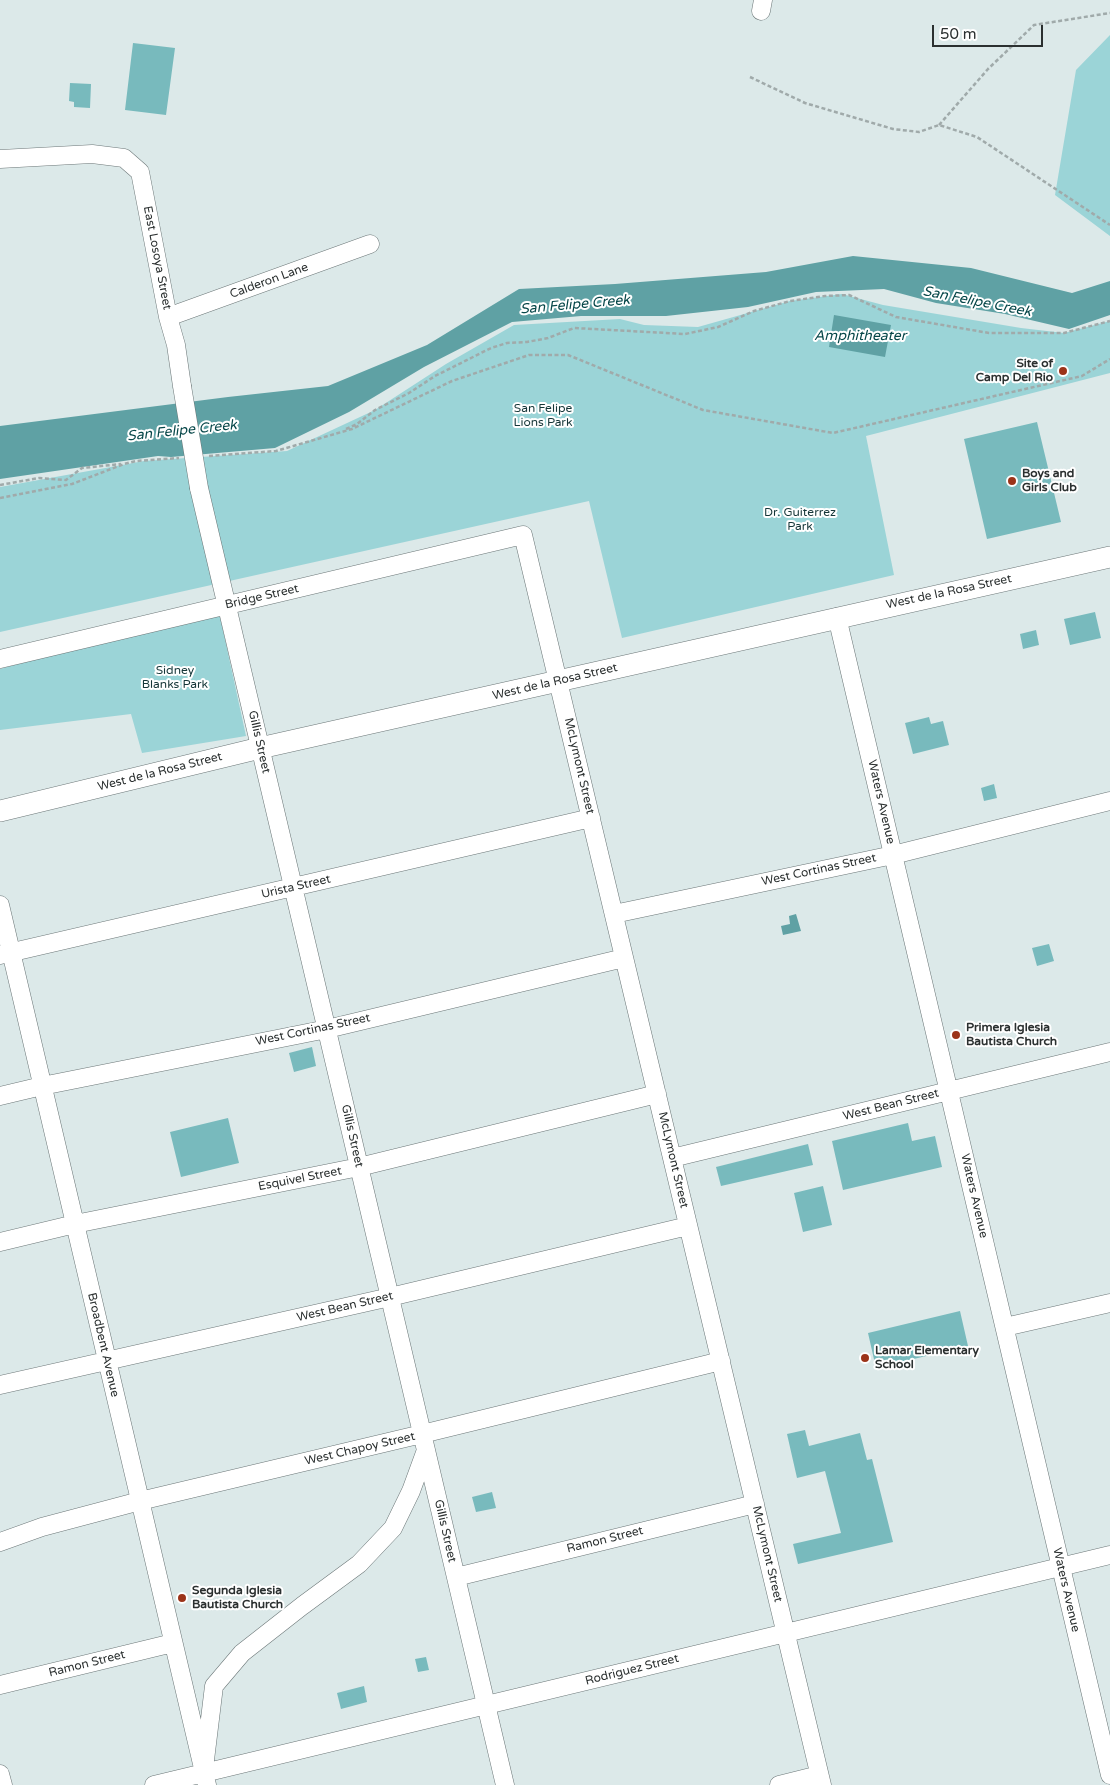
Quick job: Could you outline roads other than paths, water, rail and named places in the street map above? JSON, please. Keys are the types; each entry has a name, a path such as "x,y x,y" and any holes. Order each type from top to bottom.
{"street":[{"name":"East Losoya Street","path":"0,158 92,154 124,158 140,172 168,317 176,345 199,488"},
{"name":"Calderon Lane","path":"168,317 370,244"},
{"name":"Gillis Street","path":"199,488 505,1785"},
{"name":"Bridge Street","path":"0,659 523,535"},
{"name":"McLymont Street","path":"523,535 821,1780"},
{"name":"West de la Rosa Street","path":"0,811 260,748 1110,557"},
{"name":"Waters Avenue","path":"837,617 1110,1774"},
{"name":"West Cortinas Street","path":"614,914 893,854 1110,801"},
{"name":"Urista Street","path":"6,954 591,818"},
{"name":"Broadbent Avenue","path":"0,905 6,954 42,1086 205,1779"},
{"name":"West Cortinas Street","path":"0,1096 327,1029 624,958"},
{"name":"West Bean Street","path":"672,1158 1110,1052"},
{"name":"Esquivel Street","path":"0,1242 75,1224 359,1167 657,1094"},
{"name":"West Bean Street","path":"0,1385 390,1297 688,1226"},
{"path":"1005,1327 1110,1302"},
{"name":"West Chapoy Street","path":"0,1542 42,1527 140,1501 424,1442 721,1361"},
{"path":"205,1779 214,1686 242,1654 359,1564 393,1528 411,1491 424,1442"},
{"name":"Ramon Street","path":"456,1577 755,1504"},
{"name":"Rodriguez Street","path":"154,1785 205,1779 486,1705 1110,1555"},
{"name":"Ramon Street","path":"0,1685 173,1643"},
{"path":"0,1774 3,1785"},
{"path":"779,1785 821,1780"}],"water":[{"name":"San Felipe Creek","path":"853,256 971,268 1072,293 1110,281 1110,315 1069,329 1005,314 936,303 884,289 816,292 748,307 666,316 581,316 512,322 424,367 349,412 275,448 171,457 158,456 0,479 0,426 328,386 427,345 519,289 615,284 766,272"},
{"name":"Amphitheater","path":"834,315 891,325 885,357 829,347"},
{"path":"796,914 801,931 783,935 781,926 790,924 789,916"}],"place":[{"name":"Site of Camp Del Rio","path":"1063,371"},
{"name":"Boys and Girls Club","path":"1012,481"},
{"name":"Primera Iglesia Bautista Church","path":"956,1035"},
{"name":"Lamar Elementary School","path":"865,1358"},
{"name":"Segunda Iglesia Bautista Church","path":"182,1598"}],"park label":[{"name":"San Felipe Lions Park","path":"543,416"},
{"name":"Dr. Guiterrez Park","path":"800,520"},
{"name":"Sidney Blanks Park","path":"175,678"}]}
